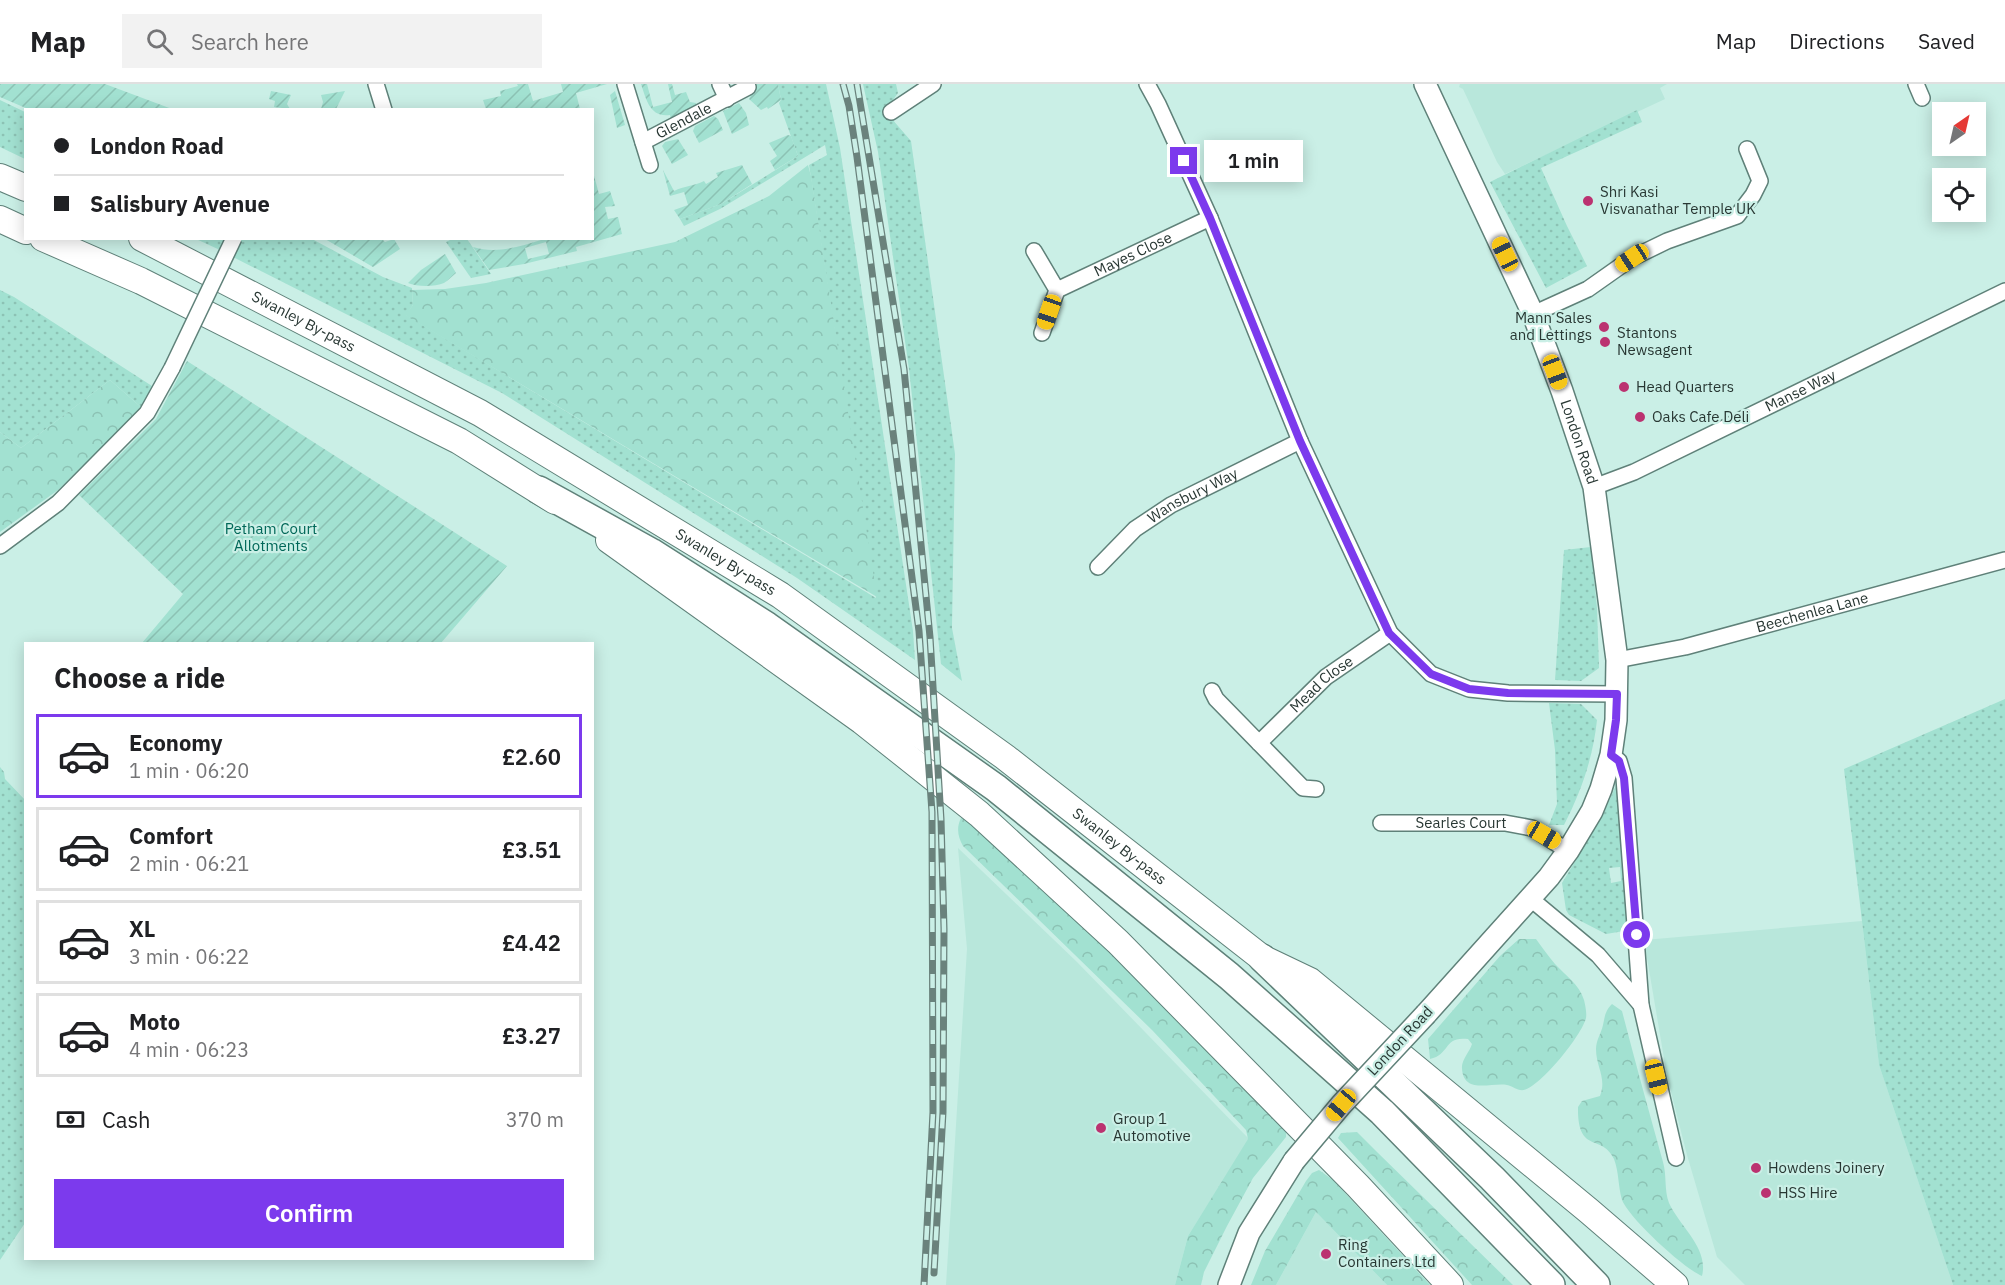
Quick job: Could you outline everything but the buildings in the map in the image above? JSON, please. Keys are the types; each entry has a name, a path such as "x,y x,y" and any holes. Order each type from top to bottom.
{"highway":[{"path":"0,177 24,187"},
{"path":"0,219 24,230"},
{"path":"49,240 141,281 459,441 539,490 651,552 767,626 996,788 1229,976 1382,1112 1551,1285"},
{"name":"Swanley By-pass","path":"146,240 480,413 780,595 1005,757 1262,958 1310,981 1580,1203 1675,1285"},
{"path":"539,490 862,721 979,814 1126,951 1358,1186 1450,1285"},
{"path":"1262,958 1483,1170 1596,1285"}],"main road":[{"name":"London Road","path":"1229,1285 1253,1226 1294,1161 1341,1105 1530,899 1569,851 1592,811 1611,755 1616,720 1617,660 1594,487 1533,314 1425,84"}],"street":[{"path":"376,84 383,108"},
{"name":"Glendale","path":"625,84 651,165"},
{"name":"Glendale","path":"720,84 727,99"},
{"path":"891,112 933,84"},
{"path":"1147,84 1210,218 1300,441 1389,633 1431,674 1469,689 1508,693 1617,694"},
{"name":"Glendale","path":"643,142 748,87"},
{"path":"1533,314 1588,290 1632,258 1737,216 1753,195 1760,181 1748,149"},
{"name":"Mayes Close","path":"1057,290 1210,218"},
{"path":"0,546 58,503 147,413 172,368 233,240"},
{"path":"1034,251 1057,290 1042,333"},
{"name":"Manse Way","path":"1594,487 1634,472 2005,291"},
{"name":"Wansbury Way","path":"1098,567 1135,529 1171,505 1300,441"},
{"name":"Beechenlea Lane","path":"1617,660 1685,647 2005,560"},
{"name":"Mead Close","path":"1259,743 1326,677 1389,633"},
{"path":"1212,691 1216,699 1303,788 1316,789"},
{"path":"1611,755 1619,761 1624,778 1641,1005 1676,1158"},
{"name":"Searles Court","path":"1381,823 1505,823 1532,828 1569,851"},
{"path":"1530,899 1598,955 1641,1005"}],"shaded area":[{"path":"1460,84 1667,84 1660,88 1665,99 1505,174 1497,162 1463,89 1459,87"},
{"path":"958,848 1077,962 1249,1139 1188,1236 1175,1285 946,1285 967,949"},
{"path":"1862,921 1879,1065 1953,1285 1745,1285 1717,1257 1687,1155 1667,1076 1644,940"},
{"name":"Ring Containers Ltd","path":"1316,1212 1387,1285 1276,1285"}],"green space":[{"path":"0,84 105,84 169,108 26,108 0,97"},
{"path":"517,84 528,84 533,101 563,92 561,84 607,84 576,93 580,108 486,108 483,100 501,96 500,91 518,86"},
{"path":"641,84 647,84 653,107 672,102 668,84 672,84 675,95 686,92 690,102 696,103 696,107 671,119 670,115 658,114 650,106"},
{"path":"757,84 778,84 781,100 768,109 767,107 761,110 749,99"},
{"path":"778,84 826,84 840,148 913,631 915,660 797,578 502,393 233,257 241,240 314,240 383,277 412,288 413,305 406,315 876,598 809,165 827,155 825,145 720,209 684,226 680,219 721,204 798,156 779,103 781,100"},
{"path":"863,84 896,84 898,93 885,111 911,141 955,454 952,628 962,681 941,664 909,369 878,152"},
{"path":"271,91 291,95 287,104 289,108 274,107 275,101 269,99"},
{"path":"345,91 336,108 321,108 323,102 321,95"},
{"path":"615,91 625,125 617,128 610,95"},
{"path":"0,100 24,112 24,159 0,147"},
{"path":"739,103 746,113 749,125 732,134 723,111"},
{"path":"1637,110 1642,122 1541,168 1587,266 1546,288 1490,182"},
{"path":"714,116 723,130 699,143 693,131 695,126"},
{"path":"788,135 791,136 798,156 775,170 770,161 777,156 769,143"},
{"path":"678,139 688,155 672,164 662,146 665,142"},
{"path":"742,165 752,184 721,204 680,219 674,210 688,205 684,192 670,196 663,170 674,191 704,181 706,184 718,177 716,173"},
{"path":"808,165 877,597 405,315 413,305 412,290 445,289 486,283 675,242 769,196"},
{"path":"594,176 599,194 610,191 615,206 605,207 608,219 618,217 622,234 576,247 577,251 489,270 473,247 499,250 541,240 594,240","holes":["546,242 549,254 528,259 525,248"]},
{"path":"198,240 225,240 220,250"},
{"path":"327,240 383,240 385,242 395,240 400,249 373,267"},
{"path":"468,240 491,274 471,278 446,242"},
{"path":"445,254 456,273 447,281 431,286 408,283 421,270"},
{"path":"0,290 152,386 142,408 110,380 21,448 0,432"},
{"name":"Petham Court Allotments","path":"187,361 507,566 442,642 143,642 183,594 79,495 156,419"},
{"path":"110,380 142,408 58,490 0,532 0,432 21,448"},
{"path":"1591,547 1597,608 1599,668 1581,681 1555,680 1564,550"},
{"path":"2005,699 2005,1285 1953,1285 1879,1065 1844,769"},
{"path":"1549,703 1581,704 1597,720 1593,748 1585,774 1564,825 1549,825 1557,804 1555,750"},
{"path":"0,767 5,779 24,799 24,1224 0,1260"},
{"path":"1616,785 1618,786 1628,923 1624,931 1606,934 1569,915 1566,910 1562,883 1602,817","holes":["1620,867 1621,881 1611,883 1609,868"]},
{"path":"961,818 976,824 1081,919 1286,1129 1286,1137 1253,1178 1204,1272 1201,1285 1175,1285 1188,1236 1248,1139 1246,1130 1152,1030 963,846 958,832"},
{"path":"1519,939 1536,939 1555,964 1576,985 1584,1000 1586,1018 1577,1036 1560,1059 1531,1086 1522,1090 1507,1085 1479,1086 1467,1082 1462,1068 1472,1044 1468,1039 1454,1040 1437,1057 1430,1059 1428,1039 1500,956"},
{"path":"1612,1004 1622,1011 1663,1162 1669,1203 1698,1247 1703,1266 1702,1276 1670,1253 1635,1218 1622,1200 1614,1159 1609,1151 1586,1138 1582,1132 1578,1107 1582,1101 1600,1096 1602,1090 1596,1046 1606,1014"},
{"path":"1357,1132 1513,1285 1472,1285 1338,1138 1341,1133"},
{"path":"1319,1170 1333,1180 1430,1285 1387,1285 1316,1212 1276,1285 1251,1285 1265,1251 1306,1181 1312,1173"}],"railway":[{"path":"843,84 857,157 919,631 932,812 933,1112 924,1285"},
{"path":"857,84 904,369 930,637 941,819 944,929 943,1112 934,1273"}],"place":[{"name":"Shri Kasi Visvanathar Temple UK","path":"1588,201"},
{"name":"Mann Sales and Lettings","path":"1604,327"},
{"name":"Stantons Newsagent","path":"1605,342"},
{"name":"Head Quarters","path":"1624,387"},
{"name":"Oaks Cafe Deli","path":"1640,417"},
{"name":"Group 1 Automotive","path":"1101,1128"},
{"name":"Howdens Joinery","path":"1756,1168"},
{"name":"HSS Hire","path":"1766,1193"},
{"name":"Ring Containers Ltd","path":"1326,1254"}],"route":[{"path":"1184,161 1210,218 1300,441 1389,633 1431,674 1469,689 1508,693 1617,694 1611,755 1619,761 1623,769 1637,935"}]}
